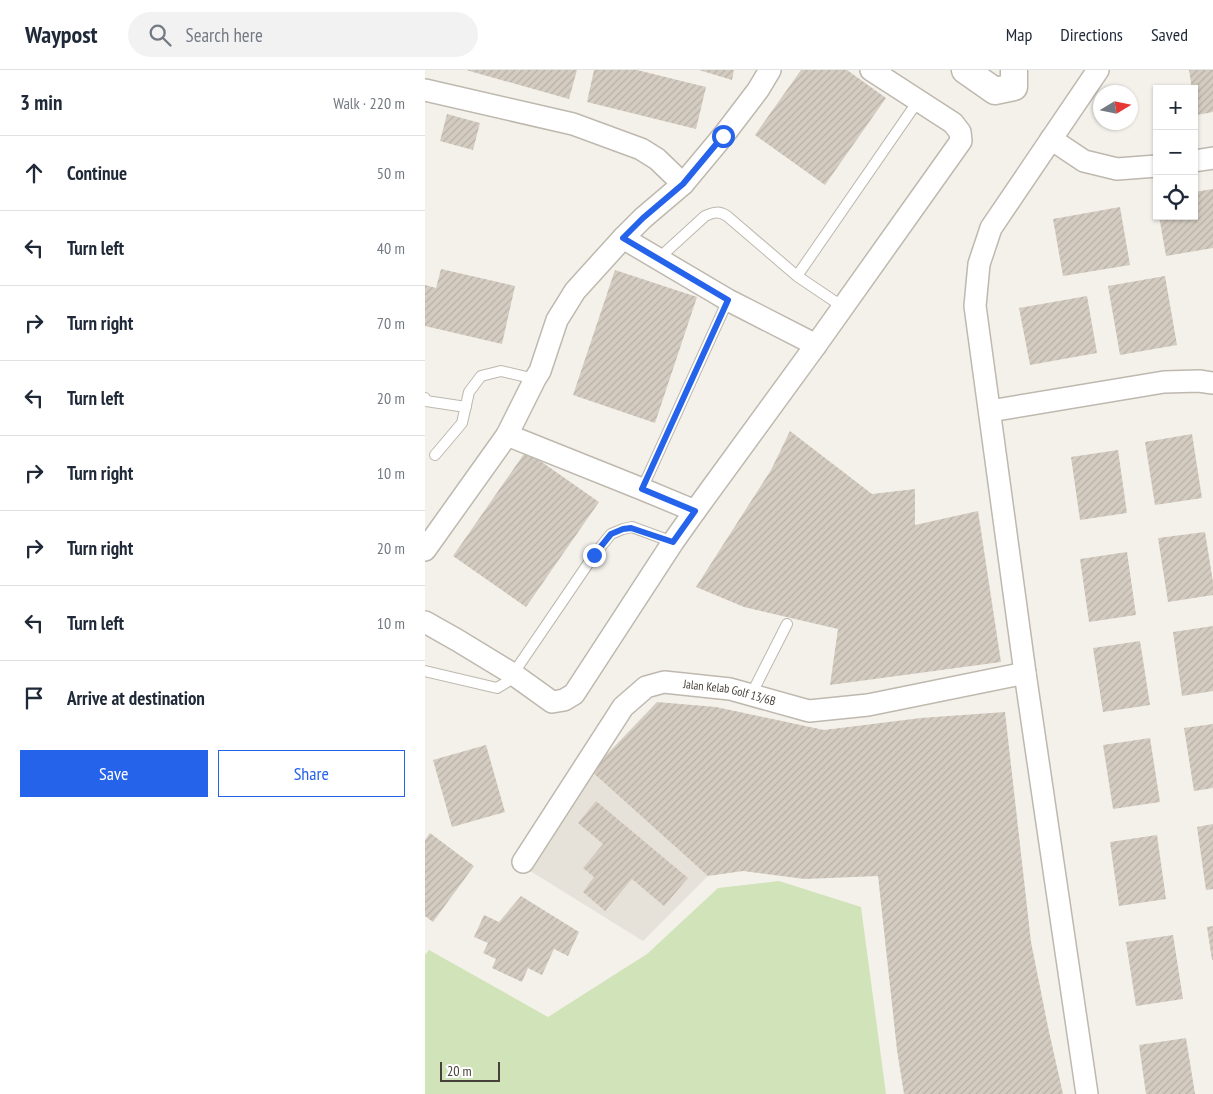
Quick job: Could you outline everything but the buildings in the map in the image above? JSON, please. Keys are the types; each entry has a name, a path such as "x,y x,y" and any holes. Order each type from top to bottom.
{"street":[{"path":"425,550 507,435 540,371 557,320 575,291 643,218 683,184 723,136 758,90 770,70"},
{"path":"425,622 513,674 552,702 564,700 573,694 673,542 961,141 960,132 953,123 871,70"},
{"path":"965,70 995,91 1013,87 1014,70"},
{"path":"1087,1094 1025,673 975,306 979,264 991,228 1098,70"},
{"path":"425,90 573,124 641,149 657,159 683,184"},
{"path":"1051,139 1084,161 1117,169 1153,166"},
{"path":"1198,160 1213,158"},
{"path":"623,238 728,300 816,345"},
{"path":"990,411 1164,382 1199,381 1213,383"},
{"path":"507,435 695,511"},
{"name":"Jalan Kelab Golf 13/6B","path":"523,862 623,707 646,686 664,682 730,688 809,711 869,705 1025,673"}],"lane":[{"path":"797,276 918,101"},
{"path":"658,259 705,216 713,212 721,213 727,216 797,276 843,307"},
{"path":"642,489 728,300"},
{"path":"435,455 462,423 469,392 481,376 501,371 535,379"},
{"path":"425,398 426,401 466,407"},
{"path":"425,671 497,688 507,682 513,674 594,555 611,534 631,528 673,542"},
{"path":"751,695 787,624"}],"shaded area":[{"path":"591,771 708,876 643,941 527,869"}],"green space":[{"path":"779,881 861,907 886,1094 425,1094 425,955 429,950 548,1017 647,954 718,888"}],"route":[{"path":"594,555 611,534 623,529 631,528 673,542 695,511 642,489 728,300 623,238 683,184 723,136"}]}
